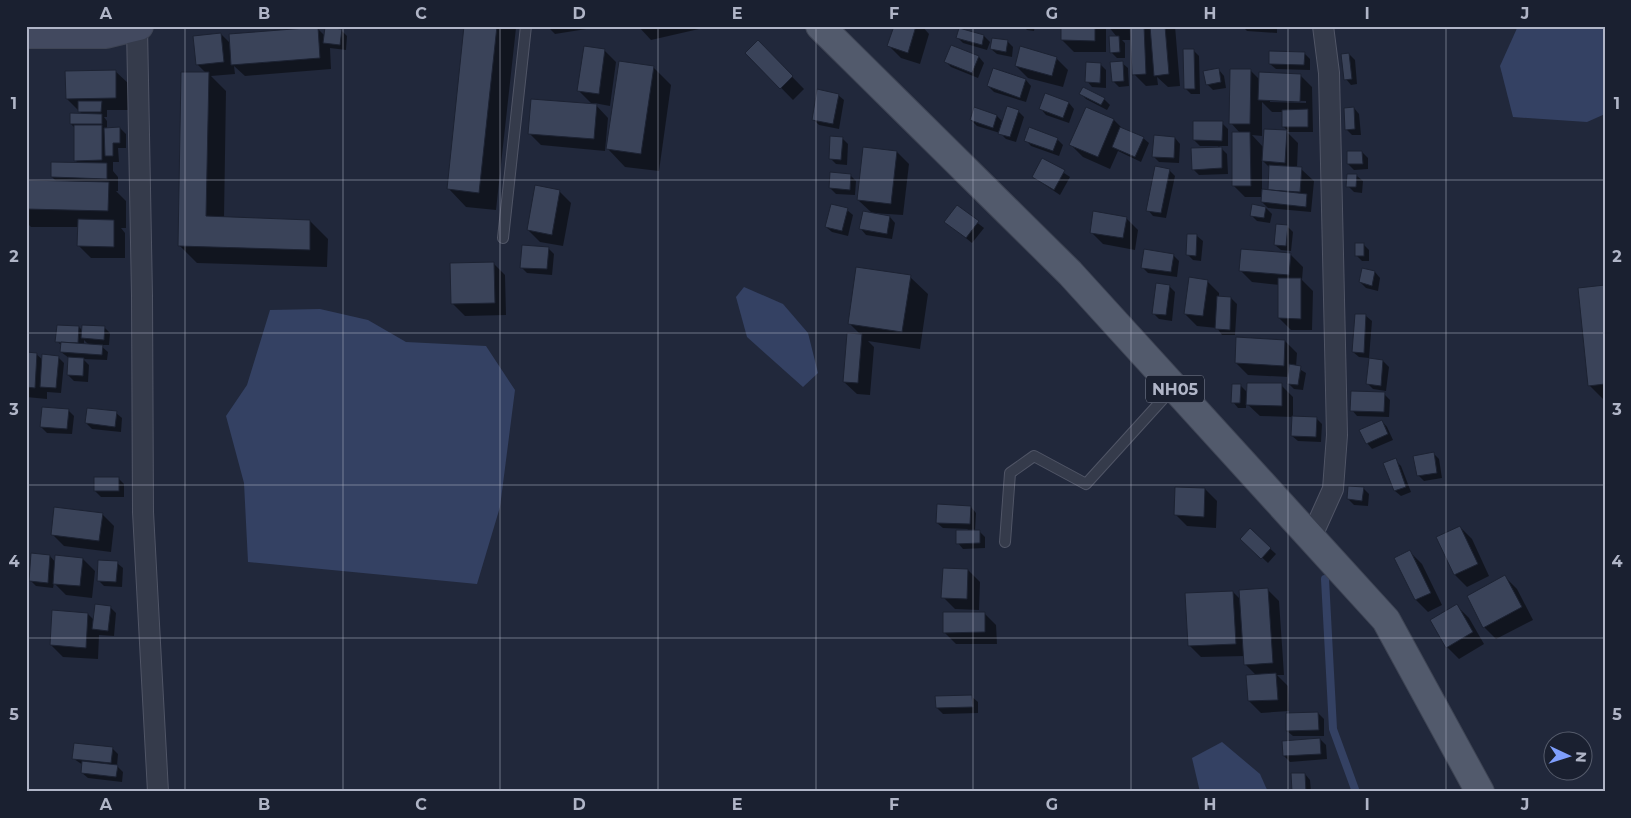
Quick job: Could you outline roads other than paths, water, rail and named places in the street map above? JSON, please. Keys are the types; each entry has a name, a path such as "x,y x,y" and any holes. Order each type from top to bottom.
{"main road":[{"name":"NH05","path":"820,26 1070,273 1386,620 1480,792"}],"street":[{"path":"1311,538 1333,489 1337,435 1329,73 1323,26"},
{"path":"26,34 106,34 129,28 142,296 142,512 158,792"}],"lane":[{"path":"504,238 526,26"},
{"path":"1005,542 1010,473 1034,456 1086,484 1173,387"}],"water":[{"path":"1518,26 1603,26 1605,114 1587,122 1513,117 1500,66"},
{"path":"744,287 783,304 808,333 818,373 803,387 747,337 736,297"},
{"path":"320,309 368,320 406,342 486,346 515,390 500,507 477,584 248,562 244,483 226,416 247,385 270,310"},
{"path":"1222,742 1260,774 1268,792 1200,792 1192,758"}],"waterway":[{"path":"1325,579 1333,729 1356,792"}]}
